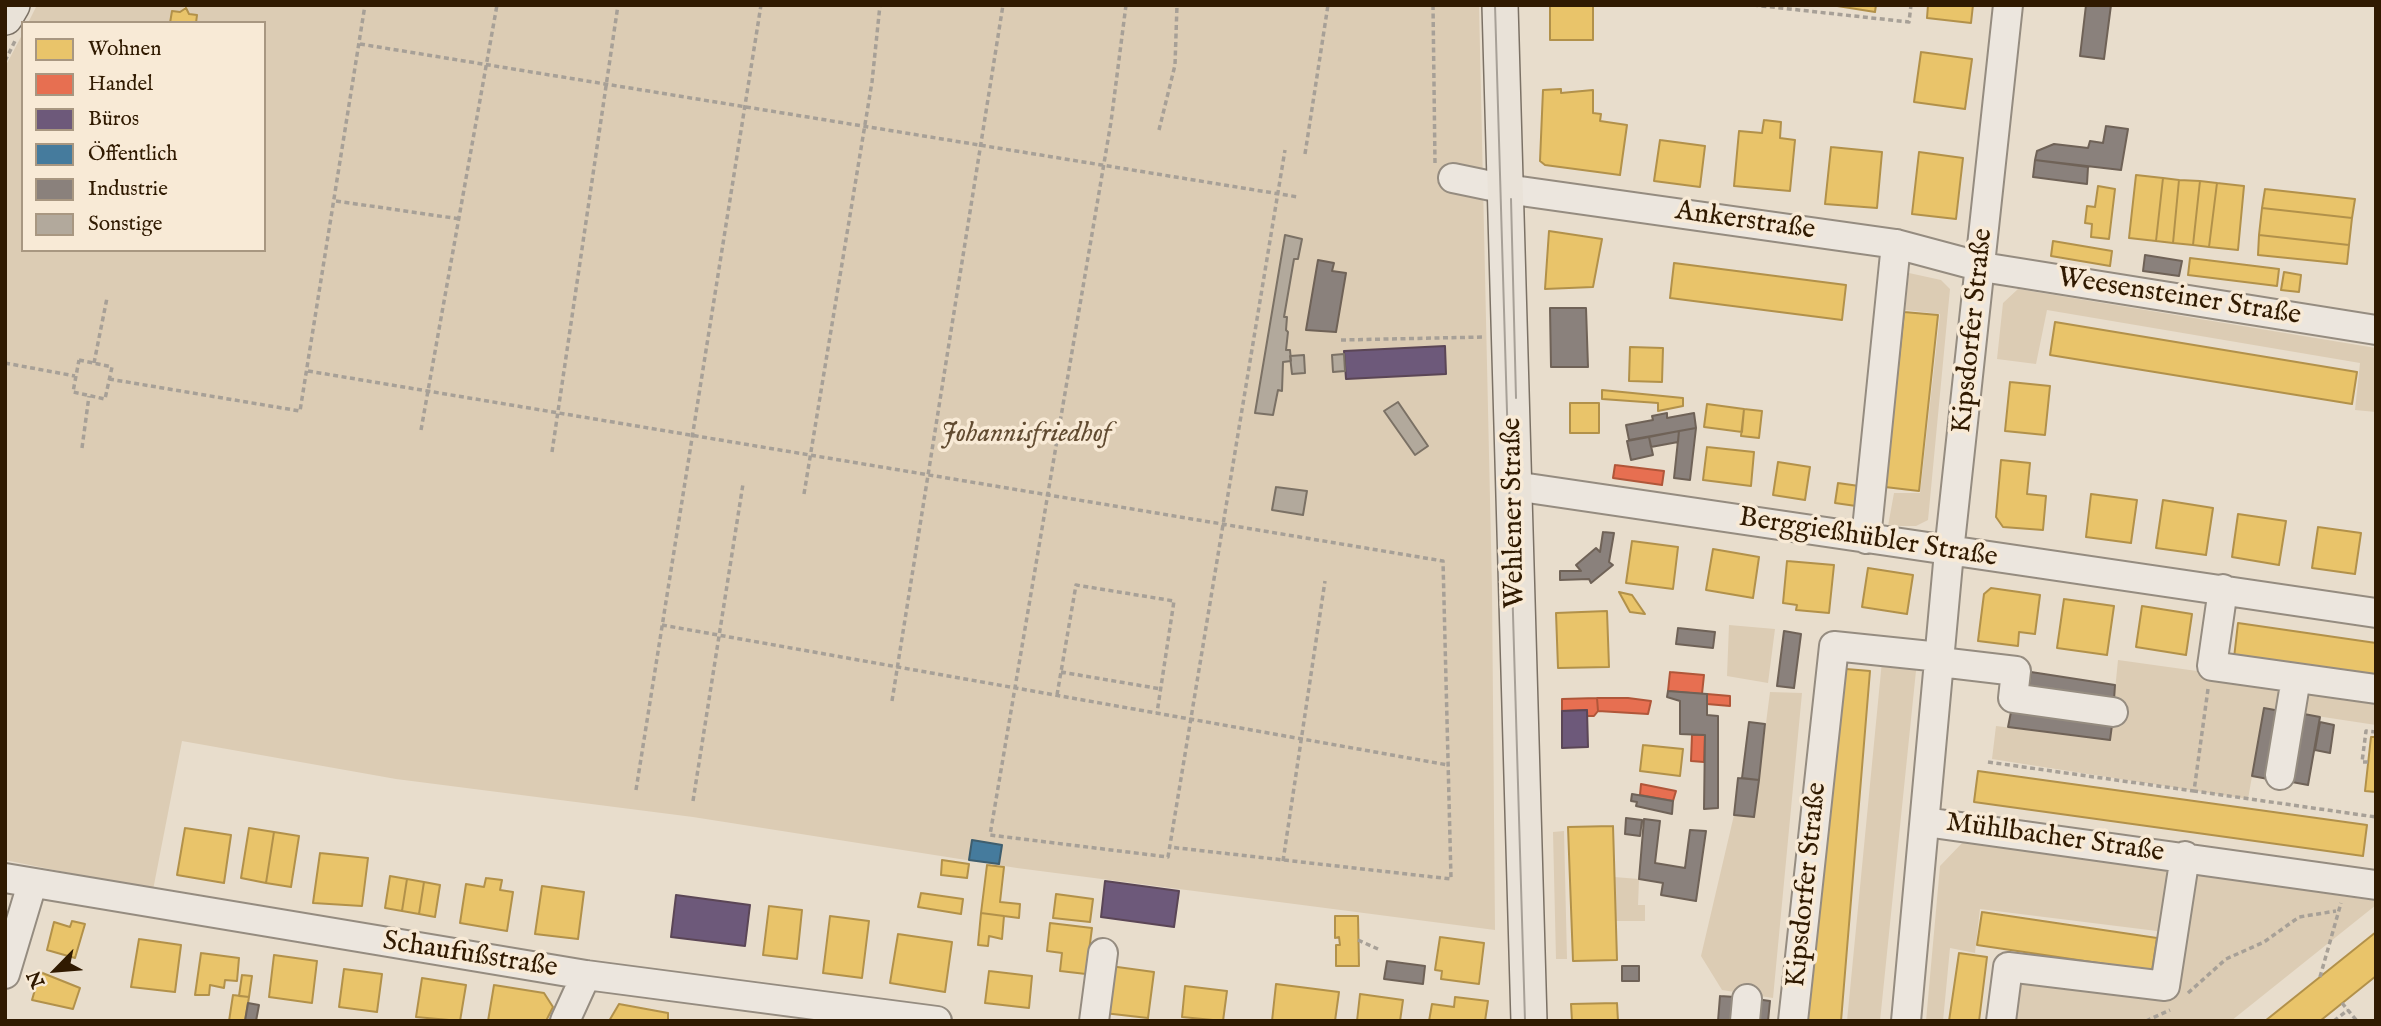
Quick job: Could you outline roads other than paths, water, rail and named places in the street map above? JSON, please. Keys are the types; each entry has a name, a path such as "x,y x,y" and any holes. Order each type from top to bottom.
{"main road":[{"path":"5,17 12,5"},
{"name":"Wehlener Straße","path":"1500,5 1529,1021"}],"street":[{"name":"Kipsdorfer Straße","path":"1906,1021 1949,552 1982,267 2008,5"},
{"name":"Ankerstraße","path":"1444,177 1506,189 1896,244 1982,267"},
{"path":"1866,539 1896,244"},
{"name":"Weesensteiner Straße","path":"1982,267 2376,330"},
{"name":"Berggießhübler Straße","path":"1514,486 2376,613"},
{"path":"2222,590 2212,666 2376,689"},
{"name":"Kipsdorfer Straße","path":"1793,1021 1834,646 1940,659"},
{"path":"1940,659 2016,671 2013,698 2113,712"},
{"path":"2280,775 2296,678"},
{"name":"Mühlbacher Straße","path":"1925,822 2185,856 2364,883"},
{"name":"Mühlbacher Straße","path":"2001,1021 2008,967 2175,996 2185,856"},
{"path":"5,974 18,881"},
{"name":"Schaufußstraße","path":"18,881 586,975 937,1021"},
{"path":"1094,1021 1103,953"},
{"path":"565,1021 586,975"}],"tram line":[{"path":"1495,5 1525,1021"},
{"path":"1511,199 1516,398"}],"park label":[{"name":"Johannisfriedhof","path":"1026,435"}]}
